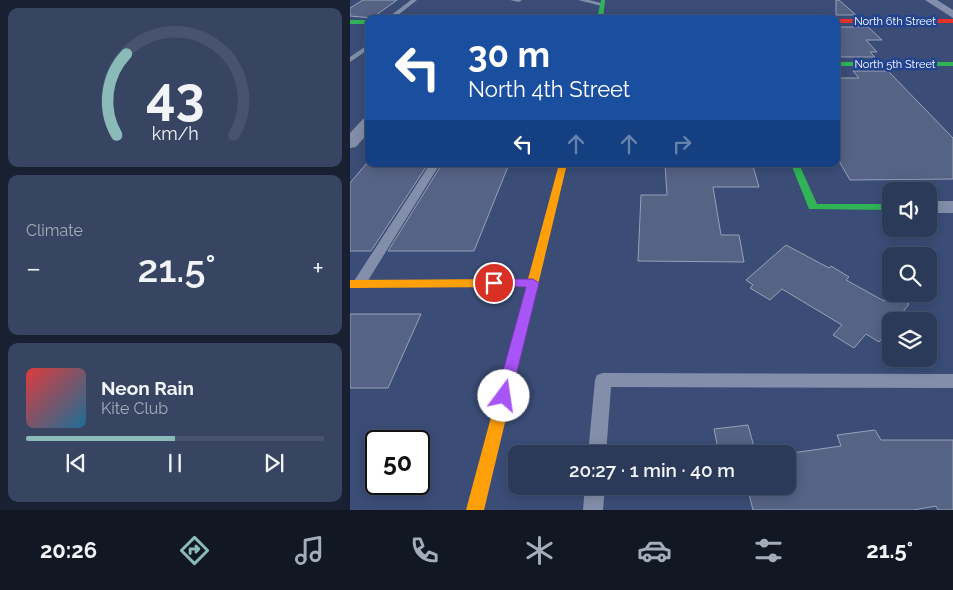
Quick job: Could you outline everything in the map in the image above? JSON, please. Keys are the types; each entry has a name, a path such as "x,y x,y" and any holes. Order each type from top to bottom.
{"street":[{"path":"930,0 953,15"},
{"path":"601,15 603,2"},
{"name":"North 6th Street","path":"840,21 953,21"},
{"path":"350,22 365,22"},
{"name":"North 5th Street","path":"840,64 953,64"},
{"path":"350,142 365,126"},
{"path":"474,510 563,167"},
{"path":"796,167 813,207 882,207"},
{"path":"937,207 953,207"},
{"path":"355,284 533,283"}],"lane":[{"path":"394,15 414,0"},
{"path":"513,0 519,0"},
{"path":"581,0 603,2"},
{"path":"350,60 365,49"},
{"path":"355,284 433,167"},
{"path":"598,445 603,380 953,381"},
{"path":"593,510 594,495"}],"building":[{"path":"363,0 397,0 376,15 365,15 365,17 350,16 350,8"},
{"path":"836,0 839,0 856,15 836,15"},
{"path":"840,27 868,27 882,40 866,40 877,52 870,52 875,57 842,57 840,54"},
{"path":"853,71 888,71 953,138 953,179 850,180 840,163 840,78 859,78"},
{"path":"365,165 365,167 426,167 371,251 350,251 350,183"},
{"path":"440,167 508,167 474,251 388,251"},
{"path":"665,167 753,167 759,187 713,187 721,235 739,235 744,262 638,261 641,195 667,195"},
{"path":"786,245 829,268 831,266 849,277 846,280 882,300 882,302 905,302 909,304 903,312 882,312 882,338 879,342 866,334 854,348 833,335 842,325 782,289 770,300 750,288 753,285 746,280"},
{"path":"350,314 421,314 388,388 350,388"},
{"path":"748,425 754,445 717,445 714,429"},
{"path":"875,430 881,440 953,440 953,510 938,510 936,506 913,510 753,510 749,495 796,495 796,452 841,446 837,435"}],"traffic: fast":[{"path":"601,15 603,0"},
{"path":"350,22 365,22"},
{"path":"840,64 953,64"},
{"path":"796,167 813,207 882,207"}],"traffic: slow":[{"path":"475,510 562,167"},
{"path":"350,284 533,283"}],"traffic: jam":[{"path":"840,21 953,21"}],"route":[{"path":"494,283 533,283 504,396"}]}
